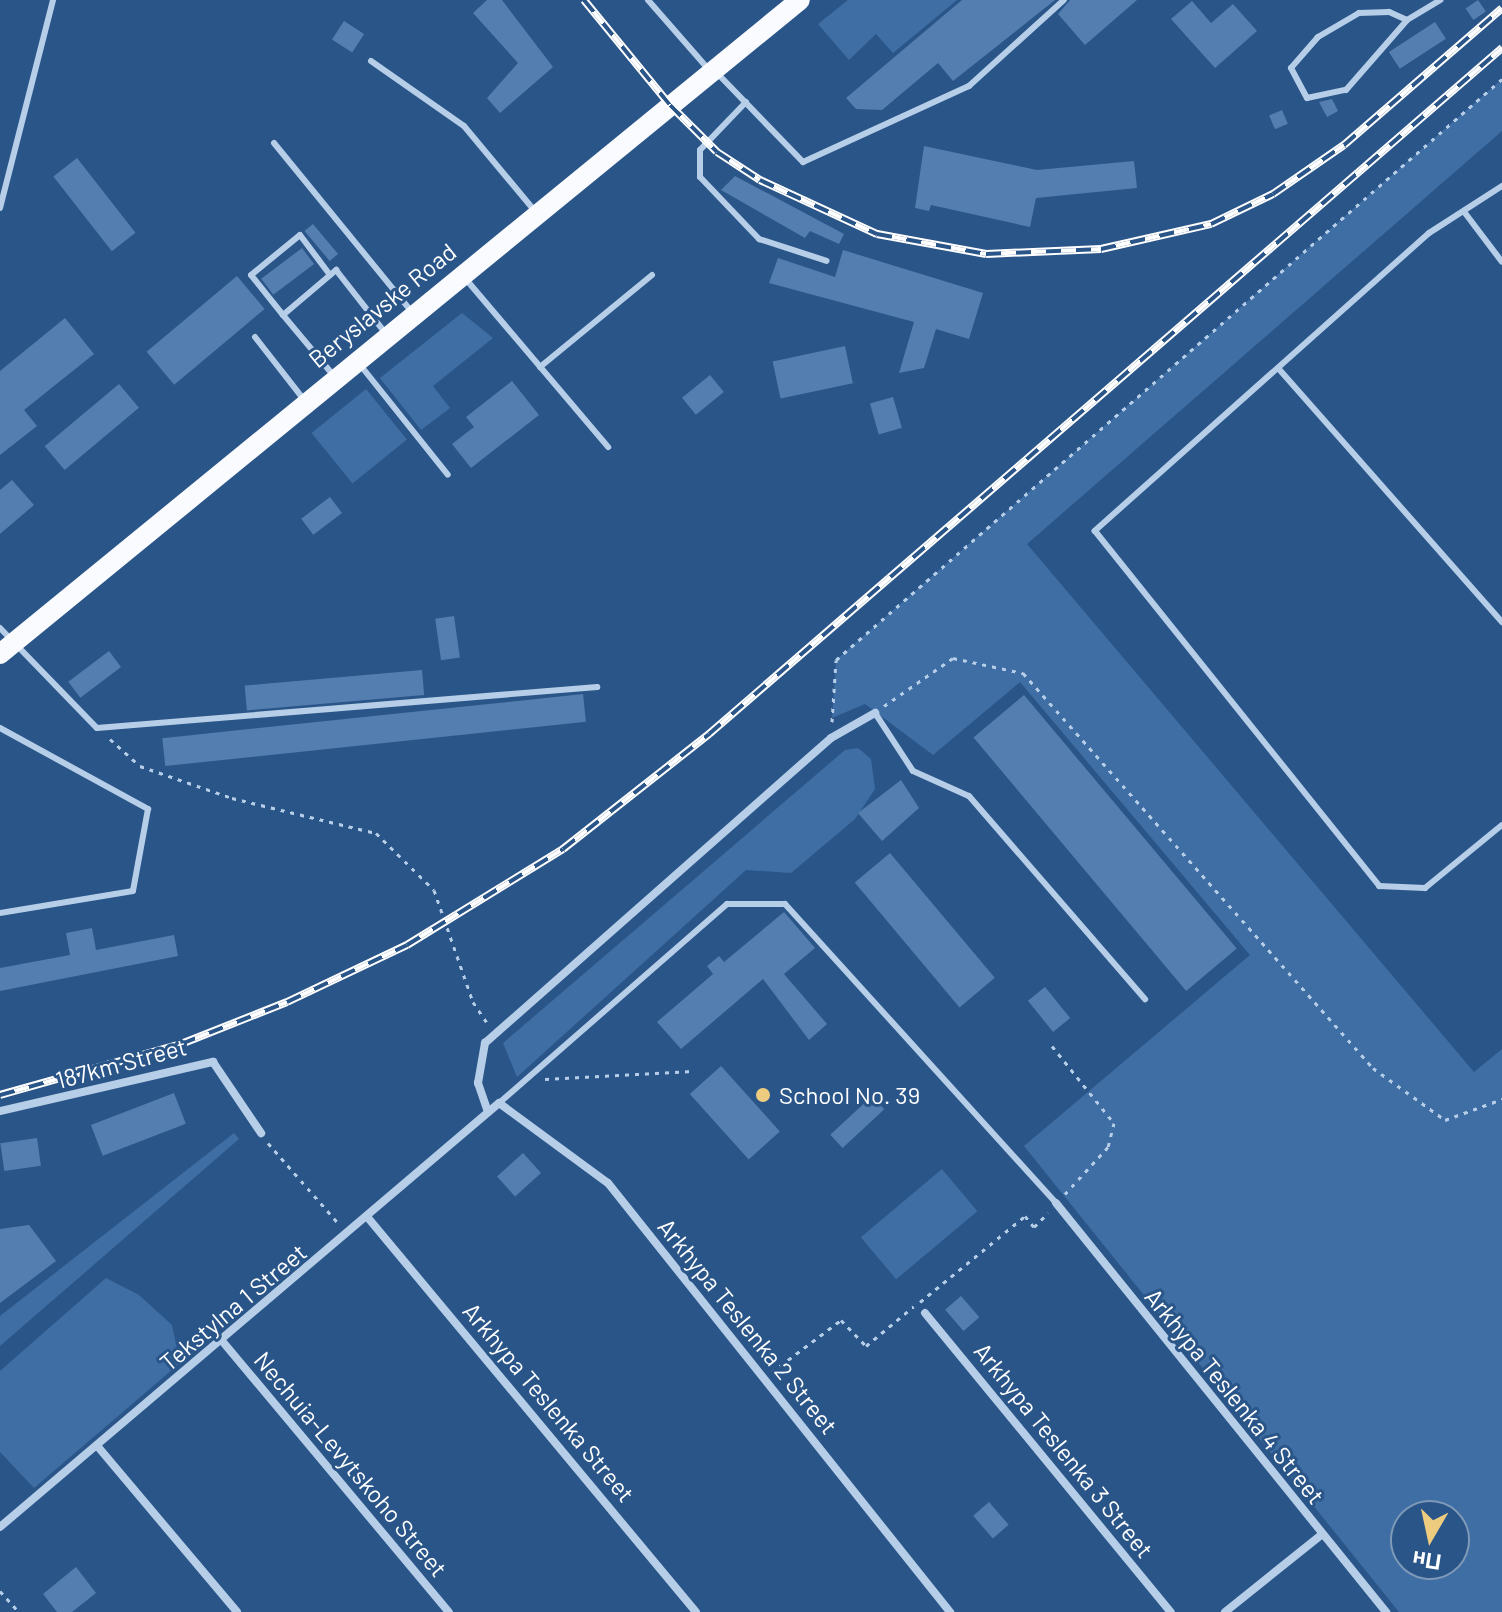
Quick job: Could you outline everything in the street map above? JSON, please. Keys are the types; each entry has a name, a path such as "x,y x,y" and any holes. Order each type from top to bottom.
{"main road":[{"name":"Beryslavske Road","path":"4,642 800,0"}],"street":[{"path":"499,1103 488,1112 479,1061 495,1034 831,738 875,713"},
{"name":"187km Street","path":"0,1111 213,1062 261,1133"},
{"name":"Arkhypa Teslenka 2 Street","path":"499,1103 608,1183 950,1612"},
{"name":"Tekstylna 1 Street","path":"0,1527 99,1448 369,1219 488,1112"},
{"name":"Arkhypa Teslenka 4 Street","path":"1057,1204 1386,1612"},
{"name":"Arkhypa Teslenka Street","path":"369,1219 696,1612"},
{"name":"Arkhypa Teslenka 3 Street","path":"925,1313 1171,1612"},
{"name":"Nechuia-Levytskoho Street","path":"223,1342 449,1612"},
{"path":"99,1448 237,1612"},
{"path":"1225,1612 1321,1535"}],"lane":[{"path":"0,208 53,0"},
{"path":"648,0 803,162 969,86 1064,0"},
{"path":"1407,20 1389,12 1359,13 1318,37 1291,68 1307,98 1346,90 1407,20 1440,0"},
{"path":"371,61 464,126 536,213"},
{"path":"746,102 700,150 700,177 759,239 827,261"},
{"path":"274,143 414,314"},
{"path":"1502,186 1465,213 1429,233 1095,531 1379,886 1411,893 1425,888 1502,825"},
{"path":"1465,213 1502,262"},
{"path":"330,275 300,235 251,275 335,377"},
{"path":"283,315 336,270 387,335"},
{"path":"461,275 608,447"},
{"path":"540,367 652,275"},
{"path":"255,337 305,401"},
{"path":"356,360 448,475"},
{"path":"1278,368 1502,622"},
{"path":"4,642 97,728 597,687"},
{"path":"875,713 913,771 969,796 1145,999"},
{"path":"0,728 148,809 133,891 0,913"},
{"path":"499,1103 727,904 785,904 1057,1204"}],"path":[{"path":"831,738 836,660 1502,79"},
{"path":"875,713 953,658 1023,673 1373,1068 1445,1120 1502,1099"},
{"path":"97,728 140,766 232,798 376,833 434,890 473,1002 495,1034"},
{"path":"764,1379 841,1320 866,1346 1025,1216 1034,1227 1108,1147 1114,1123 1052,1046"},
{"path":"526,1080 693,1071"},
{"path":"261,1133 296,1183 351,1234"},
{"path":"0,1591 19,1612"}],"shaded area":[{"path":"848,0 957,0 893,53 876,34 849,60 818,24"},
{"path":"1502,79 1502,131 1027,544 1474,1072 1502,1049 1502,1612 1399,1612 1024,1146 1250,955 1020,682 933,755 865,704 832,718 836,660"},
{"path":"462,313 493,338 433,386 450,408 421,430 380,378"},
{"path":"366,389 407,440 353,484 312,433"},
{"path":"858,748 871,759 875,789 855,819 791,873 746,870 517,1077 503,1043 845,750"},
{"path":"234,1133 239,1139 0,1346 0,1316"},
{"path":"942,1169 977,1211 896,1279 861,1237"},
{"path":"106,1278 139,1295 172,1325 180,1363 34,1488 0,1452 0,1371"}],"building":[{"path":"487,0 502,0 553,67 500,113 487,98 518,63 473,13"},
{"path":"962,0 1055,0 953,81 938,63 882,110 856,109 846,98"},
{"path":"1070,0 1137,0 1085,45 1058,14"},
{"path":"1478,0 1486,12 1473,20 1466,8"},
{"path":"1192,1 1211,23 1233,4 1257,31 1215,68 1171,19"},
{"path":"344,21 364,34 352,53 332,39"},
{"path":"1435,22 1446,39 1400,69 1389,52"},
{"path":"1332,99 1338,111 1327,117 1319,102"},
{"path":"1282,110 1288,124 1275,129 1269,115"},
{"path":"924,146 1037,170 1134,161 1137,188 1036,198 1030,227 931,205 929,211 915,208"},
{"path":"77,158 135,233 112,251 53,176"},
{"path":"735,176 844,234 839,244 810,231 805,238 721,190"},
{"path":"313,224 338,254 330,261 305,231"},
{"path":"302,248 314,264 273,295 261,279"},
{"path":"843,250 983,293 969,339 936,329 924,368 899,373 914,322 769,283 778,258 835,277"},
{"path":"237,276 265,309 174,385 147,352"},
{"path":"65,318 94,354 24,410 37,426 0,455 0,371"},
{"path":"845,346 853,383 781,399 773,361"},
{"path":"710,375 724,392 696,415 682,398"},
{"path":"512,381 539,415 471,468 452,444 474,427 466,417"},
{"path":"119,384 139,408 65,470 45,446"},
{"path":"893,397 902,428 879,434 870,404"},
{"path":"12,480 34,505 0,534 0,490"},
{"path":"330,497 342,513 313,535 301,519"},
{"path":"454,616 460,658 441,660 435,619"},
{"path":"109,651 121,667 80,698 68,682"},
{"path":"422,670 424,695 247,710 245,686"},
{"path":"583,694 586,722 165,766 162,738"},
{"path":"1024,695 1237,949 1186,991 973,737"},
{"path":"901,780 919,808 882,841 858,813"},
{"path":"890,853 995,978 960,1007 855,883"},
{"path":"784,912 815,948 784,974 827,1024 809,1040 763,979 681,1049 657,1022 713,974 707,966 719,956 724,962"},
{"path":"92,928 96,950 174,935 178,956 0,991 0,968 70,955 66,933"},
{"path":"1045,987 1070,1018 1053,1032 1028,1001"},
{"path":"721,1066 780,1131 749,1160 690,1094"},
{"path":"174,1093 186,1124 103,1156 91,1125"},
{"path":"872,1096 884,1109 843,1148 830,1135"},
{"path":"37,1138 41,1166 4,1171 0,1143"},
{"path":"523,1153 541,1173 515,1196 497,1176"},
{"path":"29,1225 56,1261 0,1303 0,1229"},
{"path":"961,1296 979,1317 964,1331 945,1310"},
{"path":"989,1502 1009,1525 993,1538 973,1516"},
{"path":"76,1567 96,1593 72,1612 57,1612 43,1594"}],"railway":[{"path":"584,0 670,105 717,152 760,180 877,234 986,254 1101,249 1211,224 1273,194 1344,145 1502,8"},
{"path":"0,1095 181,1044 287,1002 407,945 563,849 709,734 1502,48"}],"place":[{"name":"School No. 39","path":"763,1095"}]}
